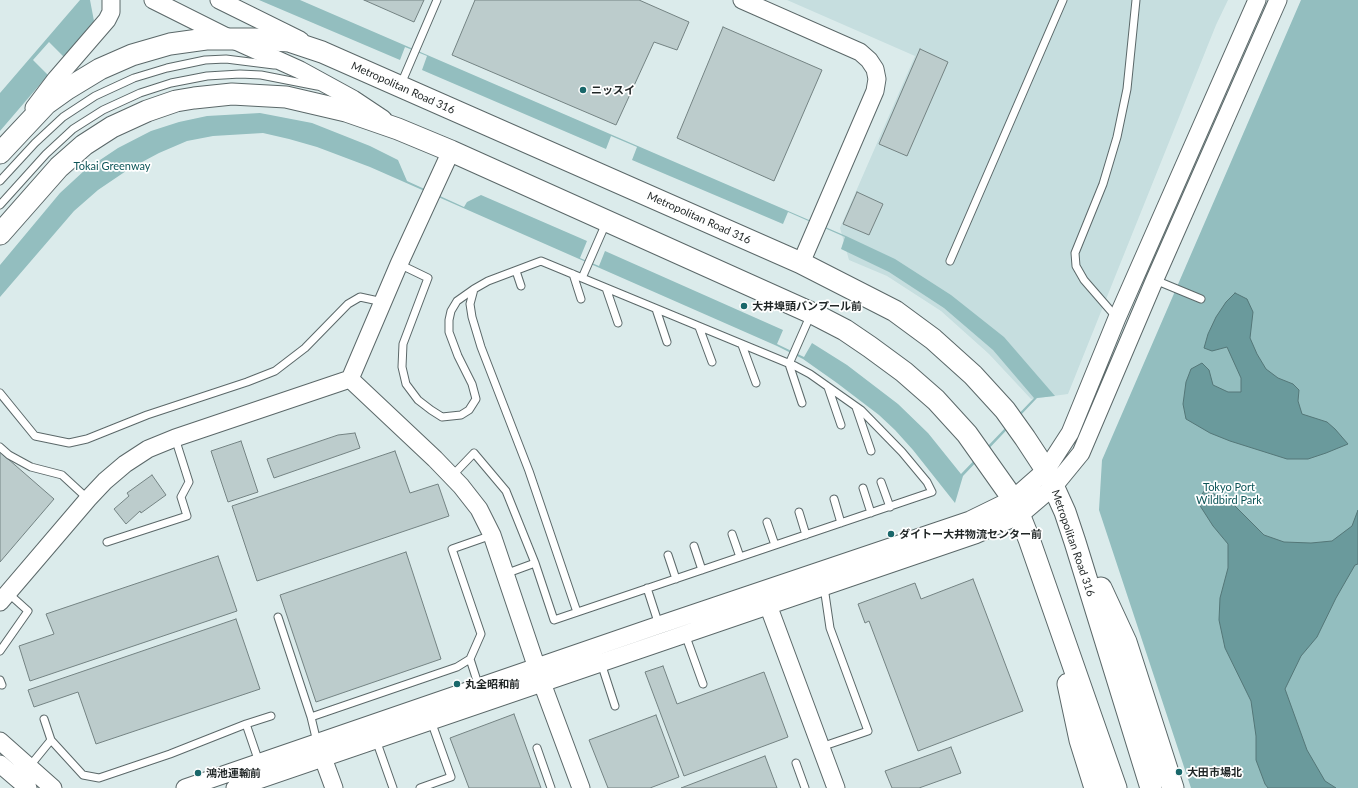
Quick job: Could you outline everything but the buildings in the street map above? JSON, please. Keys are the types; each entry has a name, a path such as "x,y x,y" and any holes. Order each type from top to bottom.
{"main road":[{"name":"Metropolitan Road 316","path":"0,152 46,104 78,81 100,69 132,55 170,44 206,39 229,38 289,41 322,52 801,262 896,311 933,339 973,375 1005,410 1025,438 1050,478 1065,512 1075,542 1149,784"},
{"path":"0,234 59,168 84,145 112,127 147,111 176,101 217,95 248,94 286,97 346,111 398,129 451,151 812,313 845,330 870,347 904,372 936,400 967,434 1016,507 1116,788"},
{"path":"1075,542 1094,572 1126,642 1173,788"},
{"path":"1050,603 1080,740 1094,788"}],"street":[{"path":"0,152 56,80 107,20 111,12 111,0"},
{"path":"153,0 229,38 300,70 353,99 398,129"},
{"path":"220,0 322,52"},
{"path":"742,0 860,52 869,60 877,79 875,91 801,262"},
{"path":"1050,478 1117,318 1257,0"},
{"path":"235,788 320,750 479,688 601,663 976,535 1016,507 1081,453 1155,279 1278,0"},
{"path":"4,598 105,481 125,464 148,449 175,438 350,378 399,264 451,151"},
{"path":"350,378 452,476 479,509 492,535 581,788"},
{"path":"185,788 259,762 376,740 431,721 659,625 970,520 1016,507"},
{"path":"768,605 836,788"},
{"path":"0,741 53,788"},
{"path":"320,750 334,788"},
{"path":"0,764 28,788"}],"lane":[{"path":"400,87 437,0"},
{"path":"950,261 1063,0"},
{"path":"1117,318 1084,280 1076,266 1075,253 1103,184 1117,137 1127,89 1136,0"},
{"path":"0,181 35,143 63,117 95,96 134,78 167,68 205,60 226,59 257,62 300,70"},
{"path":"0,205 46,154 73,130 102,110 140,93 171,83 207,76 240,74 261,75 335,90"},
{"path":"582,278 607,221"},
{"path":"399,264 428,278 403,344 402,367 406,384 418,400 442,417 460,415 469,410 476,399 472,384 449,332 451,311 457,301 488,281 542,261 810,374 856,407 902,452 927,482 932,492 554,620 535,563 506,491 474,452 452,476"},
{"path":"516,271 521,286"},
{"path":"573,274 581,299"},
{"path":"1155,279 1201,298"},
{"path":"606,288 618,322"},
{"path":"474,289 470,304 472,317 481,347 529,471 577,612"},
{"path":"0,394 35,436 70,443 87,439 275,371 305,348 348,304 354,300 360,297 383,302"},
{"path":"656,309 667,342"},
{"path":"802,404 789,364 812,313"},
{"path":"699,327 712,362"},
{"path":"742,345 756,383"},
{"path":"828,386 841,425"},
{"path":"856,407 871,451"},
{"path":"107,542 187,516 181,498 189,482 175,438"},
{"path":"0,447 9,455 31,466 62,475 88,499"},
{"path":"882,482 890,507"},
{"path":"863,488 872,513"},
{"path":"834,499 841,523"},
{"path":"799,512 806,535"},
{"path":"767,522 775,545"},
{"path":"732,534 740,557"},
{"path":"311,717 457,667 470,659 481,634 452,549 492,535"},
{"path":"694,546 702,570"},
{"path":"668,555 676,579"},
{"path":"505,574 535,563"},
{"path":"821,747 868,730 830,628 824,586"},
{"path":"647,588 659,625"},
{"path":"0,651 28,611 4,598"},
{"path":"278,616 311,717 320,750"},
{"path":"685,634 703,684"},
{"path":"470,659 479,688"},
{"path":"601,663 615,706"},
{"path":"44,719 51,740 82,775 99,778 170,754 246,724 271,716"},
{"path":"420,788 451,777 431,721"},
{"path":"246,724 259,762"},
{"path":"29,767 51,740"},
{"path":"376,740 393,788"},
{"path":"537,748 552,788"},
{"path":"796,763 805,788"}],"shaded area":[{"path":"787,0 1228,0 1216,25 1068,394 1031,399 989,354 941,311 887,276 849,260 840,228 915,56"},
{"path":"1235,293 1247,299 1253,312 1250,338 1266,369 1278,378 1293,384 1299,390 1298,401 1302,414 1327,422 1348,444 1308,459 1287,459 1230,441 1210,433 1186,419 1183,404 1186,382 1191,369 1202,363 1209,370 1213,385 1228,392 1241,392 1241,378 1227,347 1212,351 1204,348 1208,334 1216,317 1226,302"},
{"path":"1205,490 1231,502 1264,535 1284,542 1311,543 1332,541 1352,526 1358,510 1358,564 1355,565 1336,598 1317,637 1301,656 1285,689 1307,750 1325,781 1336,788 1268,788 1265,784 1256,760 1256,736 1251,701 1225,648 1219,620 1220,598 1228,568 1228,544 1213,526 1197,501"}],"green space":[{"path":"80,0 90,0 94,21 64,57 49,42 33,60 48,75 0,131 0,93"},
{"name":"Tokai Greenway","path":"259,0 300,0 846,236 895,259 951,295 1004,337 1055,396 1037,398 963,476 955,503 913,450 895,430 879,415 803,359 777,346 370,167 317,147 263,133 213,136 187,141 159,153 129,169 98,190 74,211 0,297 0,265 60,193 85,170 118,148 151,131 179,122 207,116 260,113 312,123 370,146 398,160 407,181 464,207 467,202 481,195 587,241 580,258 599,266 605,251 783,330 777,344 804,357 812,343 847,365 898,404 928,433 961,474 1034,398 993,350 944,308 889,272 841,249 845,237 788,212 783,224 632,160 637,147 611,136 606,149 422,70 427,56 405,47 400,60"},
{"name":"Tokyo Port Wildbird Park","path":"1301,0 1358,0 1358,788 1191,788 1099,510 1102,460"}],"place":[{"name":"ニッスイ","path":"583,90"},
{"name":"大井埠頭バンプール前","path":"744,306"},
{"name":"ダイトー大井物流センター前","path":"891,534"},
{"name":"丸全昭和前","path":"457,684"},
{"name":"大田市場北","path":"1179,772"},
{"name":"鴻池運輸前","path":"198,773"}]}
